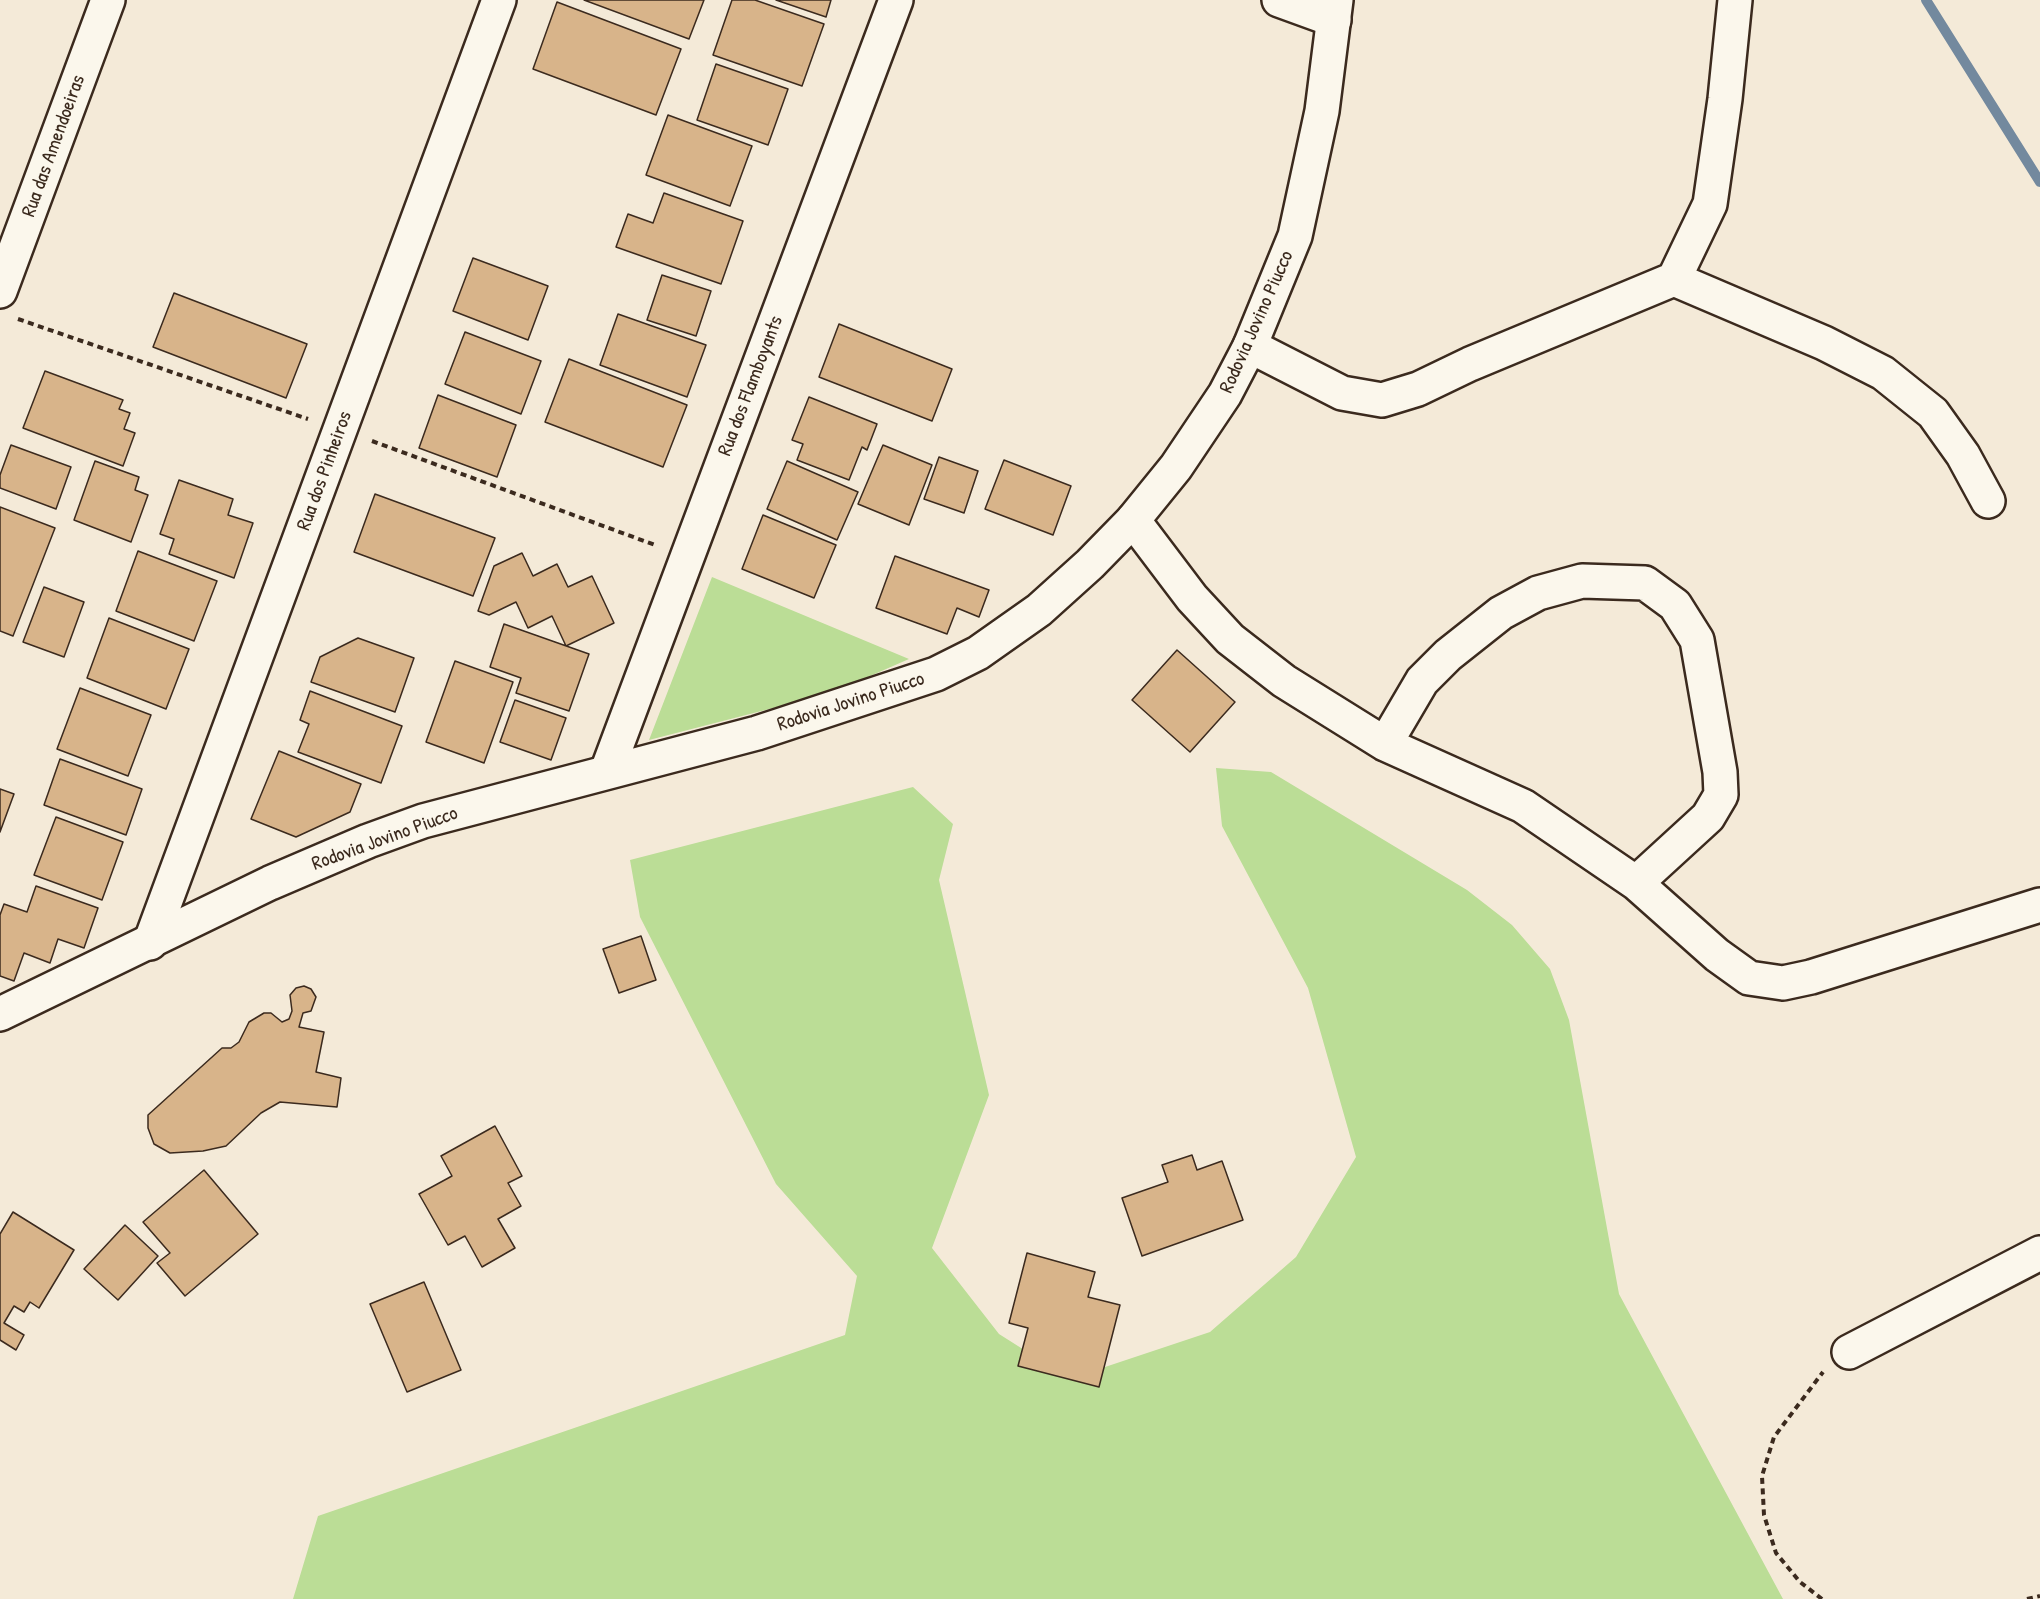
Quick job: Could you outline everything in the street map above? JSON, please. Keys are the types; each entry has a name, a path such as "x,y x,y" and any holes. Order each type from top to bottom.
{"street":[{"name":"Rua das Amendoeiras","path":"0,291 108,0"},
{"name":"Rua dos Pinheiros","path":"150,943 499,0"},
{"name":"Rua dos Flamboyants","path":"607,771 896,0"},
{"path":"1279,0 1335,10"},
{"path":"1250,346 1342,393 1382,400 1418,389 1470,364 1674,279 1710,204 1725,99 1735,0"},
{"name":"Rodovia Jovino Piucco","path":"0,1014 270,883 368,841 423,821 757,733 936,674 978,653 1039,610 1090,564 1133,520 1176,467 1226,394 1250,346 1295,236 1322,111 1335,10"},
{"path":"1674,279 1824,343 1883,373 1933,413 1963,455 1988,501"},
{"path":"1133,520 1192,598 1230,639 1284,681 1385,744 1523,806 1636,883 1717,955 1749,978 1783,983 1902,950 2040,905"},
{"path":"1385,744 1422,681 1449,655 1501,613 1538,593 1582,581 1645,583 1675,605 1697,640 1720,772 1721,795 1708,817 1636,883"},
{"path":"1849,1352 2040,1253"}],"path":[{"path":"1822,1599 1800,1582 1776,1553 1764,1515 1762,1476 1774,1437 1795,1406 1820,1375 1849,1352"},
{"path":"2027,1599 2040,1596"}],"green space":[{"path":"712,577 909,659 861,680 777,707 649,740"},
{"path":"1216,768 1271,772 1467,890 1512,925 1550,969 1569,1020 1619,1294 1783,1599 293,1599 318,1516 845,1335 857,1276 776,1184 640,917 630,860 913,787 953,824 939,880 989,1095 932,1248 999,1334 1048,1365 1105,1367 1210,1332 1296,1257 1356,1157 1308,988 1222,826"}],"building":[{"path":"584,0 704,0 689,39"},
{"path":"732,0 755,0 824,24 802,86 713,55"},
{"path":"776,0 831,0 826,17"},
{"path":"557,2 681,49 656,115 533,69"},
{"path":"716,64 788,89 768,145 697,120"},
{"path":"668,115 752,146 730,206 646,175"},
{"path":"664,193 743,221 721,284 616,247 628,214 653,223"},
{"path":"473,258 548,286 528,340 453,311"},
{"path":"662,275 711,291 696,336 647,320"},
{"path":"174,293 307,344 286,398 153,347"},
{"path":"618,314 706,345 687,397 600,365"},
{"path":"839,324 952,369 932,421 819,377"},
{"path":"465,332 541,361 521,414 445,384"},
{"path":"569,359 687,405 663,467 545,422"},
{"path":"45,371 123,400 119,409 130,413 124,429 135,433 123,466 23,428"},
{"path":"438,395 516,425 497,477 419,448"},
{"path":"809,397 877,424 867,450 862,447 849,480 797,460 803,444 792,440"},
{"path":"11,445 71,467 56,509 0,488 0,475"},
{"path":"883,445 932,465 909,525 858,504"},
{"path":"939,457 978,471 964,513 924,499"},
{"path":"1004,460 1071,486 1053,535 985,509"},
{"path":"95,461 139,477 135,490 148,495 131,542 74,520"},
{"path":"787,461 858,492 837,540 767,509"},
{"path":"179,480 233,499 228,515 253,523 234,578 169,554 174,539 160,534"},
{"path":"375,494 495,538 473,596 354,552"},
{"path":"0,507 55,528 13,636 0,631"},
{"path":"763,515 836,545 814,598 742,569"},
{"path":"138,551 217,581 194,641 116,611"},
{"path":"522,553 533,576 557,564 568,587 592,576 614,623 566,646 552,616 528,628 516,602 489,615 478,611 494,566"},
{"path":"895,556 989,590 979,617 957,608 947,634 876,608"},
{"path":"44,587 84,602 64,657 23,642"},
{"path":"109,618 189,649 166,709 87,678"},
{"path":"504,624 589,654 569,711 516,693 521,678 490,667"},
{"path":"358,638 414,658 395,712 311,682 320,657"},
{"path":"1177,650 1235,702 1190,752 1132,700"},
{"path":"455,661 513,682 484,763 426,742"},
{"path":"80,688 151,715 128,776 57,749"},
{"path":"310,691 402,726 381,783 298,752 309,724 300,720"},
{"path":"515,700 566,718 551,760 500,742"},
{"path":"279,751 361,784 350,812 296,837 251,819"},
{"path":"60,759 142,789 126,835 44,805"},
{"path":"0,789 14,794 0,832"},
{"path":"56,817 123,842 102,900 34,875"},
{"path":"36,886 98,908 84,948 58,939 50,963 24,953 14,981 0,976 0,915 4,904 27,912"},
{"path":"641,936 656,980 619,993 603,949"},
{"path":"304,986 311,989 316,997 311,1011 303,1013 299,1027 324,1032 316,1072 341,1078 337,1107 280,1102 261,1113 226,1146 203,1151 170,1153 154,1144 148,1128 148,1115 222,1048 231,1048 239,1042 249,1022 264,1013 271,1013 282,1022 289,1019 292,1011 290,995 296,988"},
{"path":"495,1126 522,1176 508,1183 521,1206 498,1219 515,1248 482,1267 465,1236 448,1245 419,1194 452,1176 441,1156"},
{"path":"1192,1155 1197,1170 1222,1161 1243,1220 1142,1256 1122,1198 1168,1182 1162,1165"},
{"path":"204,1170 258,1234 185,1296 157,1263 170,1253 143,1222"},
{"path":"13,1212 74,1250 39,1308 30,1302 24,1312 14,1306 4,1323 24,1335 16,1350 0,1340 0,1234"},
{"path":"125,1225 158,1256 118,1300 84,1269"},
{"path":"1027,1253 1095,1272 1088,1297 1120,1305 1099,1387 1018,1366 1028,1328 1009,1323"},
{"path":"424,1282 461,1370 407,1392 370,1304"}],"waterway":[{"path":"1926,0 2040,182"}]}
